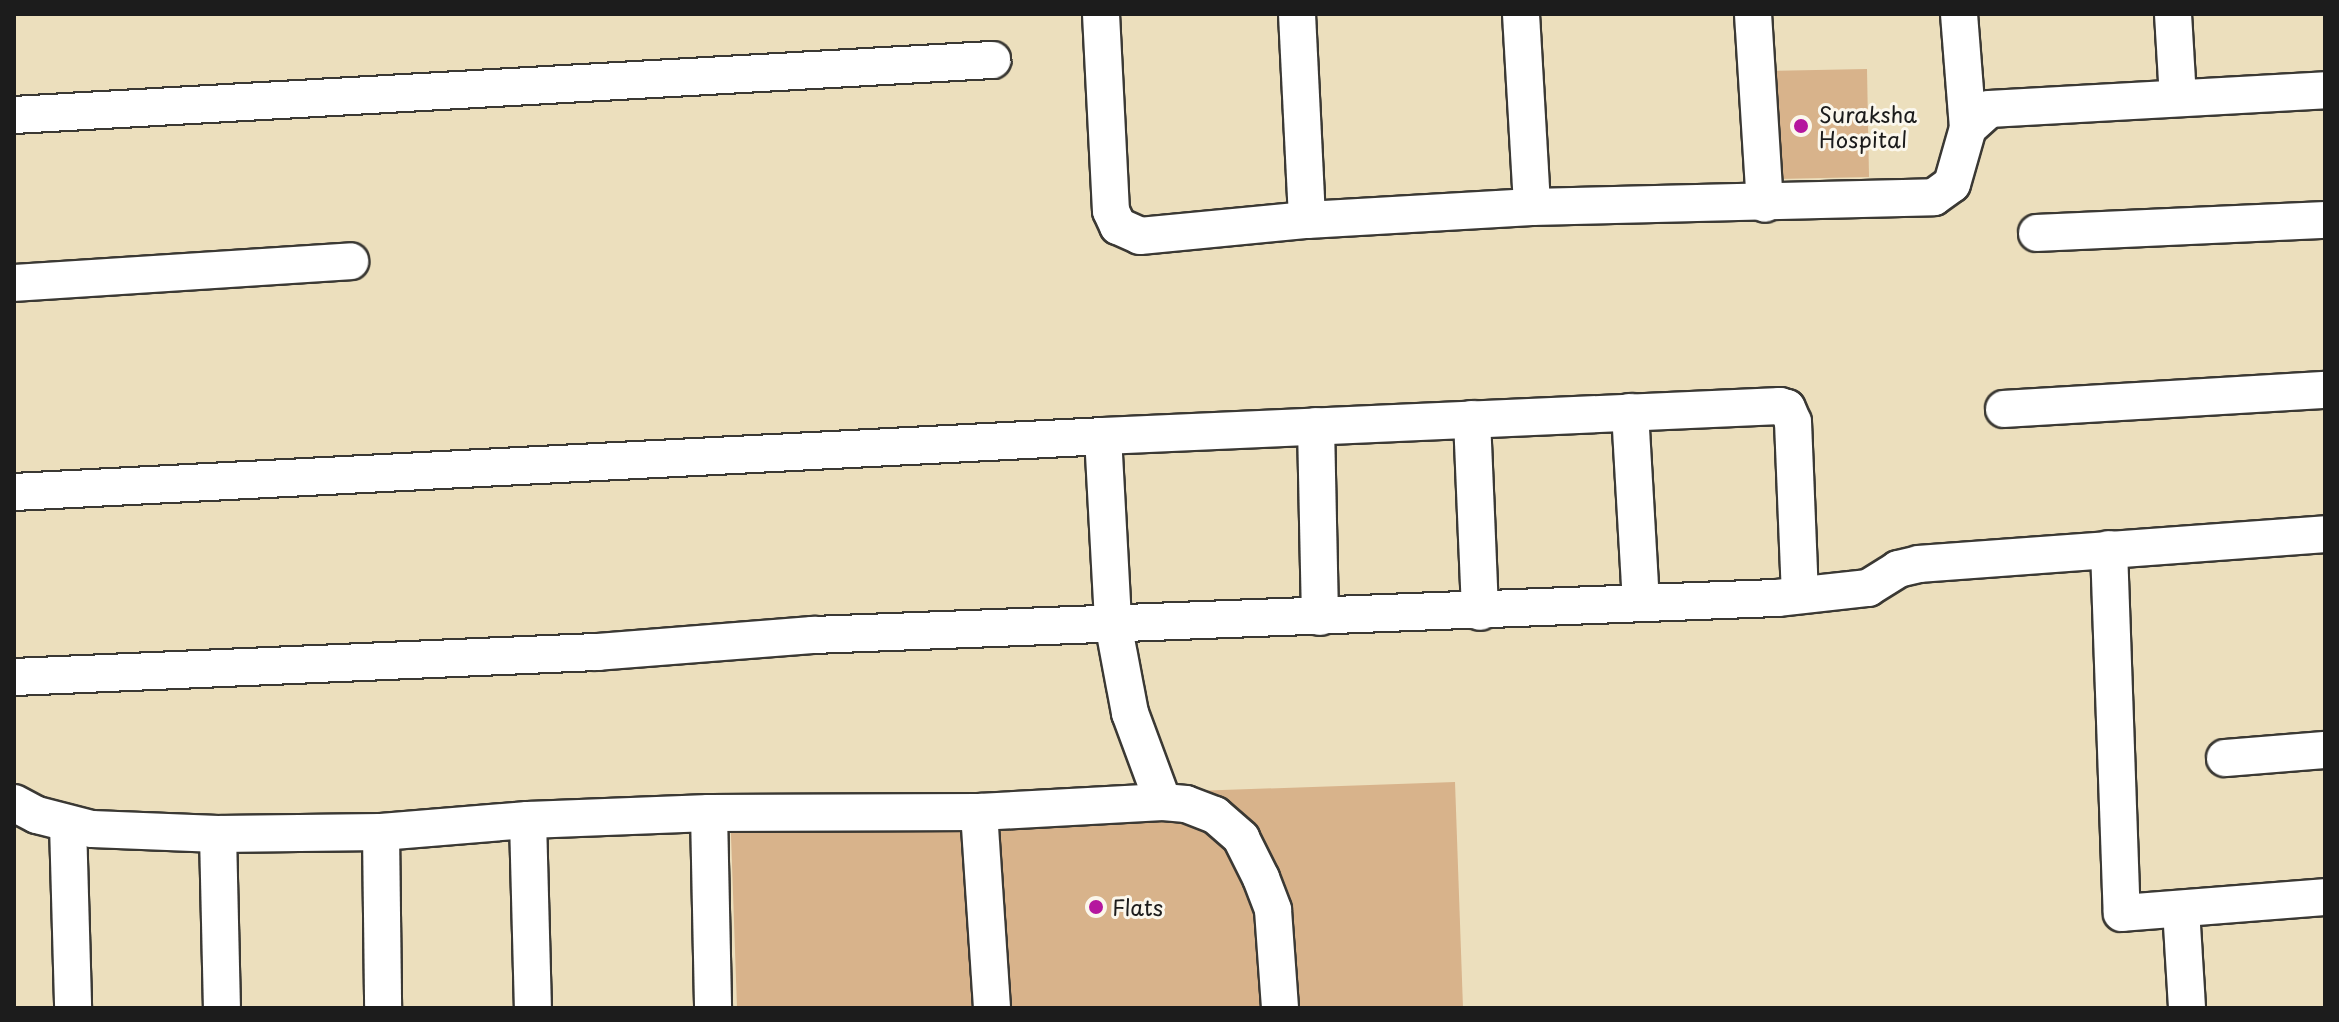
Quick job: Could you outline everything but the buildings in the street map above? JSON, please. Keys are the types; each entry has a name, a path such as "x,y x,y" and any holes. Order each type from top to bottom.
{"street":[{"path":"1101,14 1111,211 1118,226 1140,236 1307,220 1532,207 1765,204 1934,197 1945,192 1956,177 1968,128 1959,14"},
{"path":"1297,14 1307,220"},
{"path":"1521,14 1532,207"},
{"path":"1753,14 1765,204"},
{"path":"2173,14 2178,98"},
{"path":"14,115 992,60"},
{"path":"1968,128 1989,109 2003,106 2325,90"},
{"path":"2037,233 2325,220"},
{"path":"14,283 350,261"},
{"path":"2004,409 2325,390"},
{"path":"14,492 1103,436 1630,412 1787,408 1793,422 1800,595"},
{"path":"1630,412 1641,602"},
{"path":"1472,419 1480,612"},
{"path":"1316,426 1320,617"},
{"path":"1103,436 1113,623 1130,713 1163,802"},
{"path":"14,677 597,652 813,635 1480,612 1800,595 1868,588 1898,569 1919,564 2325,534"},
{"path":"2109,549 2122,913 2325,897"},
{"path":"2225,758 2325,750"},
{"path":"14,803 37,815 68,824 141,834 381,832 528,820 709,813 979,812 1163,802 1186,804 1215,815 1241,838 1273,910 1280,1008"},
{"path":"979,812 992,1008"},
{"path":"709,813 713,1008"},
{"path":"528,820 533,1008"},
{"path":"68,824 73,1008"},
{"path":"381,832 383,1008"},
{"path":"218,834 222,1008"},
{"path":"2181,909 2187,1008"}],"place":[{"name":"Suraksha Hospital","path":"1801,126"},
{"name":"Flats","path":"1096,907"}]}
